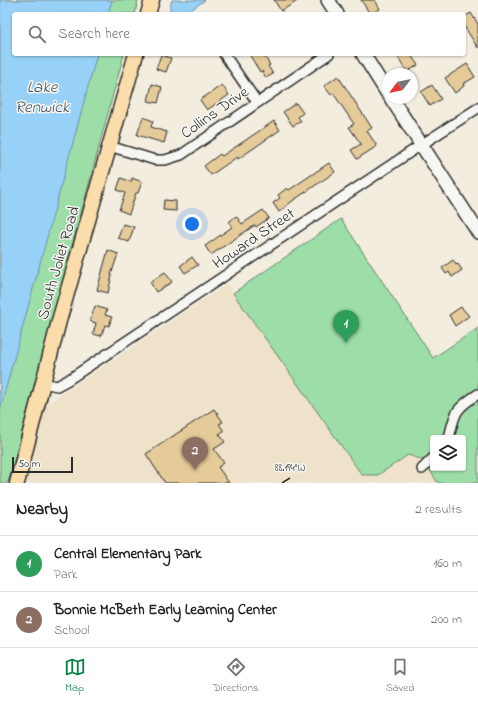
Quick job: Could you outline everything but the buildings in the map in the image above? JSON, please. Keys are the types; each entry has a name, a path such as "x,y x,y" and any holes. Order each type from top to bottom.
{"main road":[{"path":"149,12 152,0"},
{"name":"South Joliet Road","path":"16,483 59,321 135,56"}],"street":[{"path":"328,0 336,12"},
{"path":"225,56 257,102"},
{"name":"Collins Drive","path":"109,146 155,160 165,160 180,155 326,56"},
{"path":"363,56 382,85"},
{"path":"395,104 478,232"},
{"name":"Howard Street","path":"43,383 57,386 68,380 478,108"},
{"path":"451,435 454,416 463,404 478,394"},
{"path":"422,469 430,461"}],"shaded area":[{"path":"227,284 362,475 378,475 408,455 423,460 438,483 22,483 42,407"}],"green space":[{"name":"Lake Renwick","path":"0,0 138,0 135,12 12,12 12,56 123,56 8,483 0,483"},
{"path":"341,219 433,358 478,328 478,483 438,483 430,471 466,471 466,435 430,435 430,471 423,460 408,455 378,475 362,475 233,293"}],"water":[{"name":"Lake Renwick","path":"0,0 112,0 109,12 12,12 12,56 96,56 0,410"},
{"path":"172,0 205,0 188,12 170,12"}],"place":[{"name":"Central Elementary Park","path":"346,343"},
{"name":"Bonnie McBeth Early Learning Center","path":"195,470"}]}
